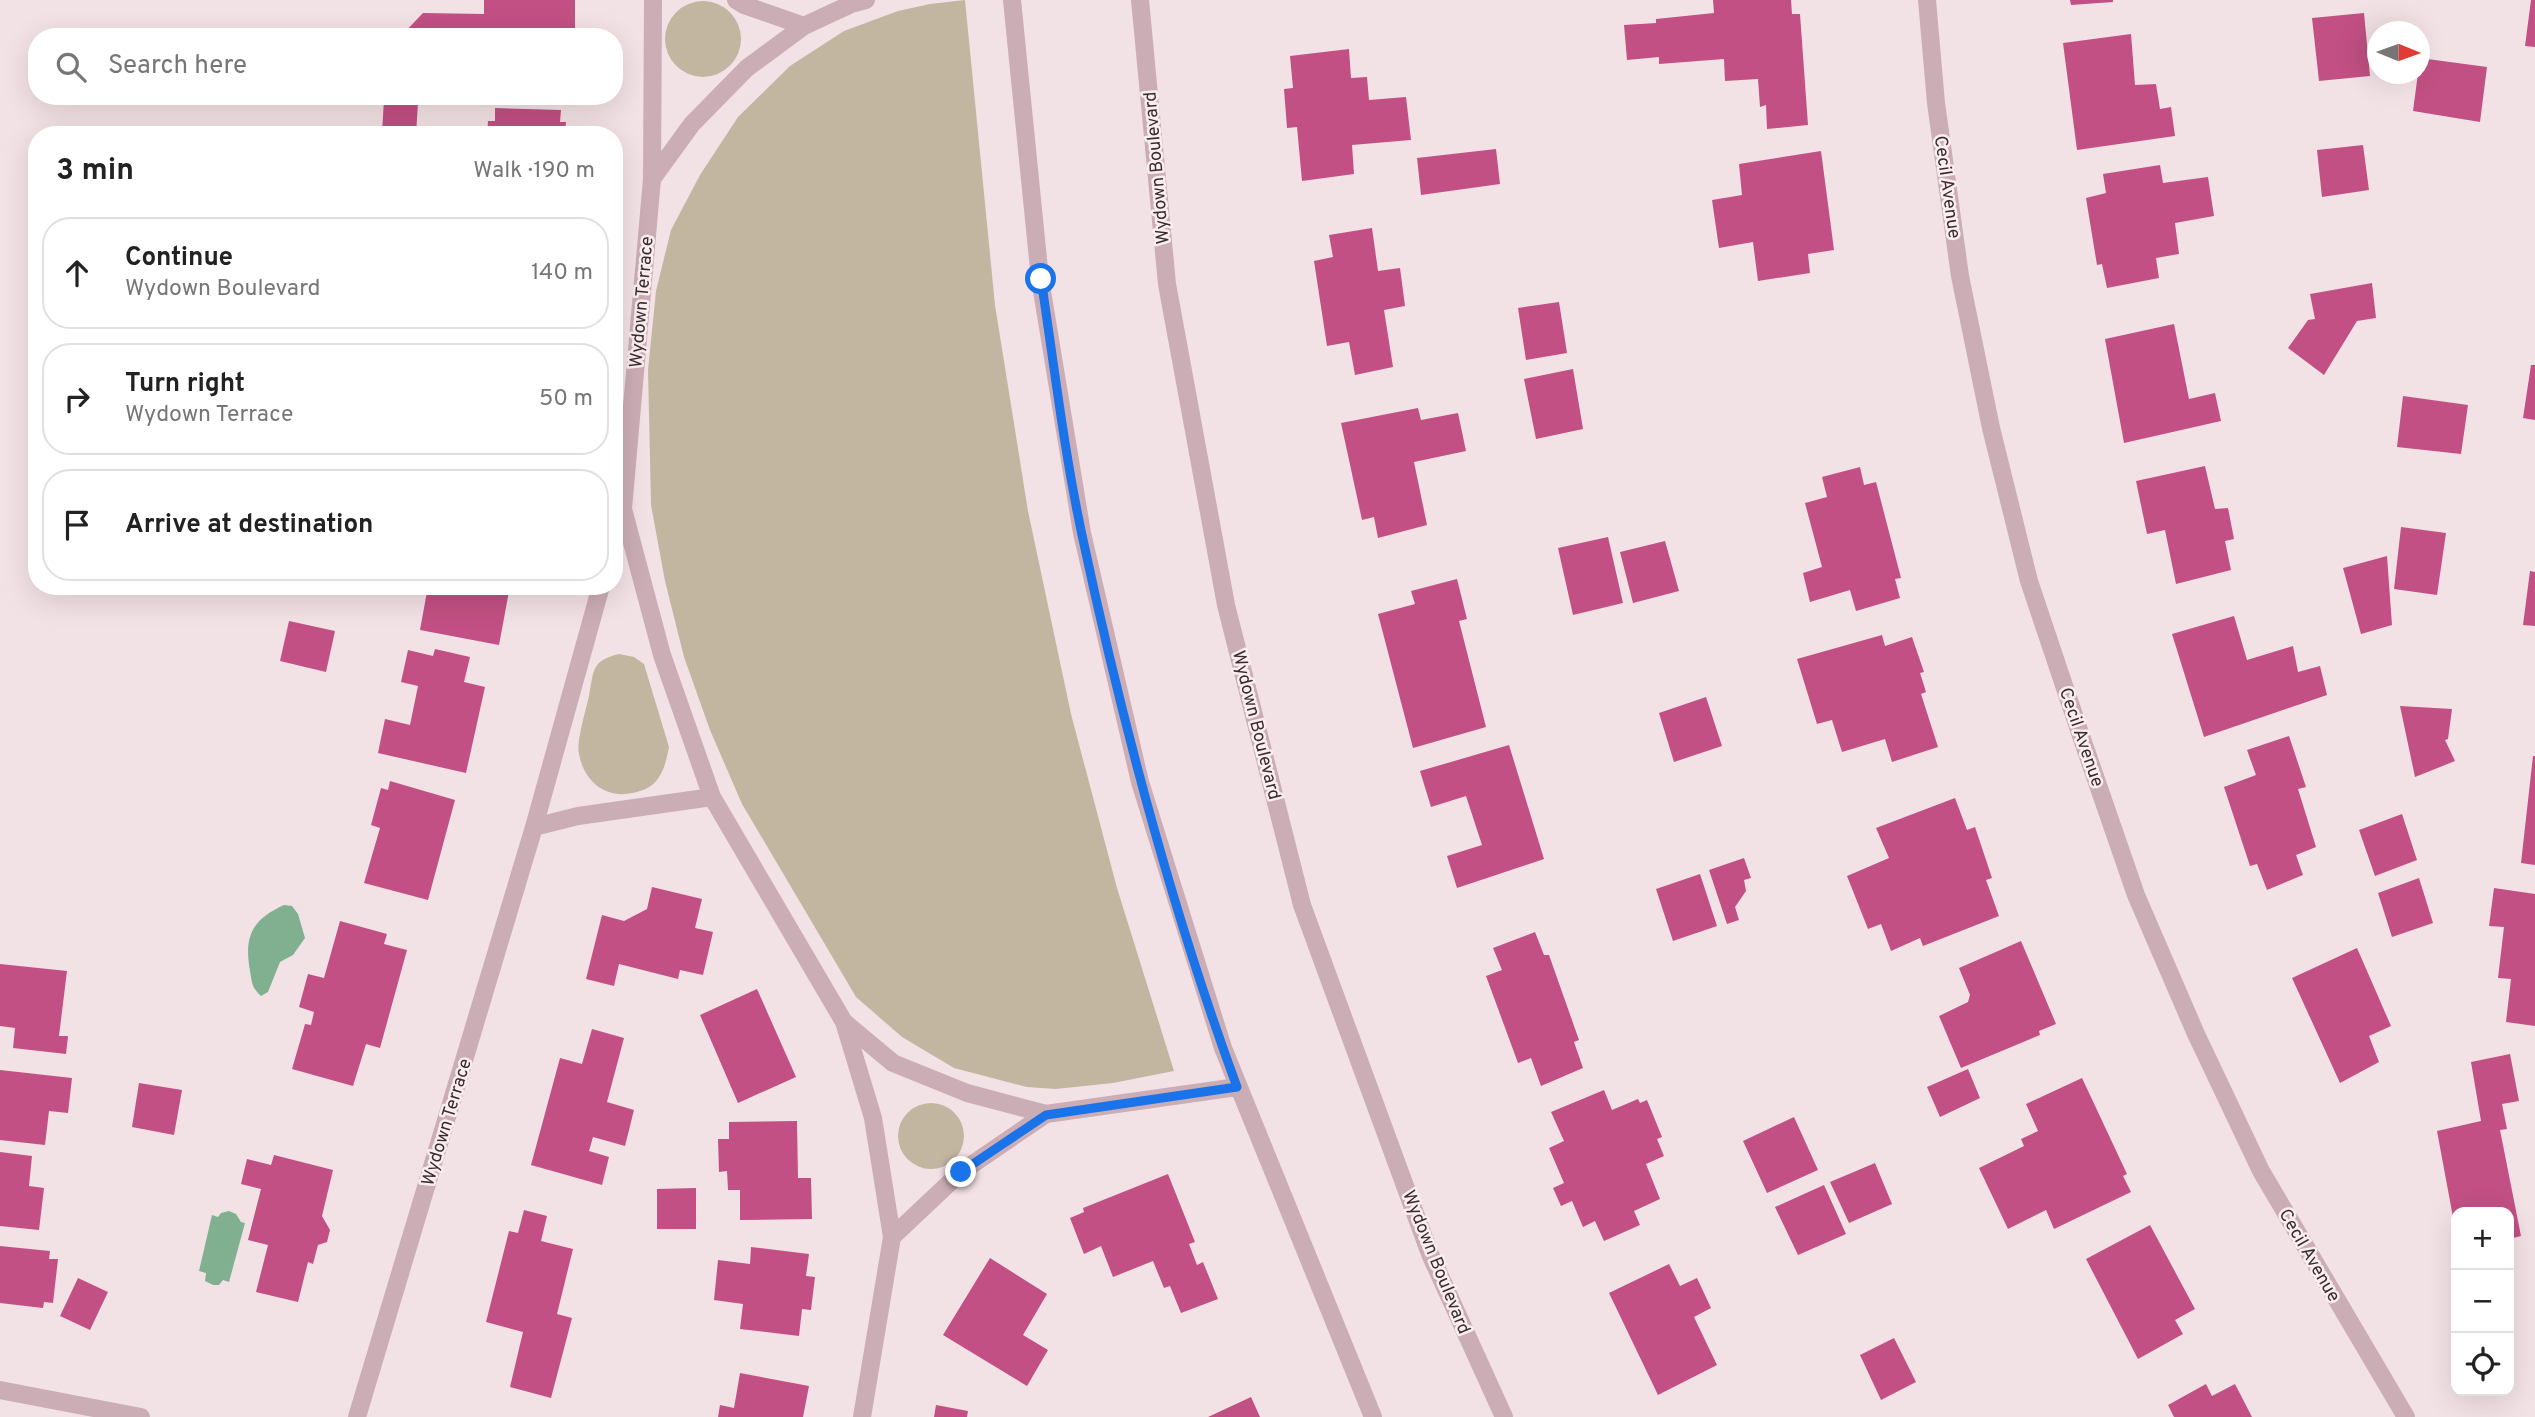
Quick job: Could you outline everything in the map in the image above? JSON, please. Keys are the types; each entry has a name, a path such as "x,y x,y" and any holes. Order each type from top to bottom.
{"street":[{"name":"Wydown Terrace","path":"653,0 652,178 623,509 662,654 712,797 844,1023 873,1118 892,1237 862,1417"},
{"path":"736,0 804,26"},
{"path":"652,178 692,124 747,68 804,26 851,4 866,0"},
{"path":"1012,0 1041,279 1082,533 1140,782 1209,1010 1237,1087 1373,1417"},
{"name":"Wydown Boulevard","path":"1140,0 1167,284 1226,605 1296,879 1303,905 1430,1254 1504,1417"},
{"name":"Cecil Avenue","path":"1927,0 1936,103 1961,276 1991,428 2029,581 2136,895 2196,1034 2261,1171 2406,1417"},
{"name":"Wydown Terrace","path":"357,1417 534,827 598,595"},
{"path":"534,827 578,816 712,797"},
{"name":"Wydown Terrace","path":"844,1023 893,1063 967,1093 1046,1115 1237,1087"},
{"name":"Wydown Terrace","path":"892,1237 961,1172 1046,1115"},
{"path":"0,1390 141,1417"}],"shaded area":[{"path":"965,0 995,305 1028,511 1071,714 1117,888 1174,1071 1113,1083 1056,1089 1027,1087 954,1068 902,1037 856,997 742,804 710,730 684,657 665,581 651,505 648,370 656,291 671,230 700,175 738,117 790,66 844,31 898,11"},
{"path":"696,1 710,1 724,7 735,18 741,39 738,54 730,66 710,77 696,77 682,71 671,60 665,46 665,32 671,18 682,7"},
{"path":"619,654 634,657 644,664 669,747 663,770 654,783 640,791 622,794 605,790 591,780 582,764 578,749 595,668 603,660"},
{"path":"284,905 292,906 298,914 305,938 293,955 280,962 268,992 261,996 251,979 249,939 264,917"},
{"path":"931,1103 944,1105 954,1113 962,1123 962,1149 954,1159 944,1167 931,1169 918,1167 908,1159 900,1149 898,1136 900,1123 908,1113 918,1105"},
{"path":"229,1211 245,1223 229,1282 223,1280 219,1285 213,1285 205,1281 206,1273 199,1271 212,1215 218,1217"}],"building":[{"path":"484,0 575,0 575,28 409,28 423,13 484,14"},
{"path":"1713,0 1791,0 1792,14 1800,14 1808,125 1767,129 1766,105 1760,107 1758,79 1725,81 1724,59 1659,64 1659,57 1627,60 1624,25 1656,23 1656,19 1714,13"},
{"path":"2070,0 2113,0 2113,2 2071,5"},
{"path":"2531,0 2535,0 2535,47 2525,46"},
{"path":"2364,13 2367,76 2319,81 2312,18"},
{"path":"2131,34 2135,85 2156,84 2160,109 2171,107 2175,136 2077,150 2063,43"},
{"path":"1349,49 1351,78 1367,77 1369,100 1406,97 1411,140 1352,145 1354,174 1302,181 1297,127 1287,128 1284,89 1293,88 1290,56"},
{"path":"2430,59 2487,67 2480,122 2413,111 2417,84 2430,84"},
{"path":"384,105 418,105 417,126 382,126"},
{"path":"495,108 561,110 560,122 566,122 566,126 488,126 488,121 495,121"},
{"path":"2363,145 2369,190 2322,197 2317,150"},
{"path":"1496,149 1500,184 1421,195 1417,158"},
{"path":"1821,151 1834,250 1808,254 1810,273 1758,281 1753,242 1719,248 1712,200 1742,195 1739,164"},
{"path":"2160,165 2163,183 2208,177 2214,216 2175,223 2179,254 2156,258 2159,278 2107,288 2102,264 2097,265 2086,198 2106,193 2103,174"},
{"path":"1372,228 1378,271 1400,268 1405,306 1384,310 1393,367 1355,375 1349,342 1327,346 1314,261 1333,257 1329,235"},
{"path":"2372,283 2376,318 2357,321 2324,375 2288,348 2308,320 2315,319 2310,294"},
{"path":"1559,302 1567,353 1526,360 1518,308"},
{"path":"2174,324 2189,399 2215,393 2221,421 2124,443 2105,339"},
{"path":"2531,365 2535,365 2535,420 2523,418"},
{"path":"1573,369 1583,429 1536,439 1524,379"},
{"path":"2403,396 2468,405 2461,454 2397,447"},
{"path":"1418,408 1421,420 1458,413 1466,451 1414,462 1427,525 1378,538 1374,517 1362,520 1341,423"},
{"path":"2205,466 2215,509 2228,508 2234,539 2225,541 2231,570 2176,584 2165,530 2147,534 2136,481"},
{"path":"1860,467 1864,485 1876,482 1901,578 1895,579 1900,598 1856,611 1850,590 1810,602 1803,573 1822,567 1805,503 1827,497 1822,477"},
{"path":"2401,527 2446,533 2437,595 2394,589"},
{"path":"1608,537 1623,603 1573,615 1558,548"},
{"path":"1665,541 1679,591 1633,603 1620,552"},
{"path":"2387,556 2392,625 2361,634 2343,568"},
{"path":"2530,571 2535,572 2535,626 2523,625"},
{"path":"1457,579 1467,619 1459,621 1486,727 1413,748 1378,614 1415,604 1411,591"},
{"path":"426,595 508,595 499,645 420,630"},
{"path":"2234,616 2247,660 2293,646 2298,672 2320,666 2327,695 2204,737 2172,634"},
{"path":"289,621 335,631 326,672 280,661"},
{"path":"1882,635 1885,646 1912,637 1924,672 1920,673 1926,692 1921,694 1938,747 1892,762 1885,739 1842,752 1832,720 1817,724 1797,659"},
{"path":"435,649 470,657 464,682 485,687 466,773 378,753 385,719 410,725 418,686 401,682 408,650 433,656"},
{"path":"1706,697 1722,746 1674,762 1659,713"},
{"path":"2400,706 2452,709 2448,739 2445,740 2455,761 2415,777"},
{"path":"2289,736 2306,787 2298,789 2316,847 2296,855 2303,875 2267,890 2257,864 2250,866 2224,787 2256,775 2247,750"},
{"path":"1509,745 1544,859 1457,888 1447,856 1482,845 1466,796 1431,807 1420,771"},
{"path":"2535,756 2535,865 2521,863"},
{"path":"390,781 455,800 428,900 364,883 380,828 371,825 381,788 388,790"},
{"path":"1955,798 1967,830 1975,827 1992,878 1986,880 1999,916 1923,946 1920,938 1891,951 1881,924 1868,929 1847,876 1889,858 1876,828"},
{"path":"2402,814 2417,860 2375,876 2359,830"},
{"path":"1744,858 1751,878 1744,880 1746,891 1735,907 1739,920 1727,924 1709,870"},
{"path":"1700,874 1717,926 1673,941 1656,889"},
{"path":"2419,878 2433,923 2392,937 2378,893"},
{"path":"652,887 702,899 695,928 713,932 703,975 680,970 678,979 619,964 614,986 586,979 602,915 624,921 647,909"},
{"path":"2494,888 2535,894 2535,1026 2506,1022 2511,979 2498,978 2504,927 2489,926"},
{"path":"340,921 387,934 384,944 407,950 380,1048 366,1044 353,1086 292,1069 305,1024 311,1025 314,1012 299,1007 308,974 324,978"},
{"path":"1535,932 1544,955 1549,955 1579,1040 1574,1042 1583,1068 1541,1086 1531,1058 1518,1063 1486,976 1502,970 1493,948"},
{"path":"2021,941 2056,1024 2039,1031 2040,1035 1961,1068 1939,1016 1968,1002 1970,995 1959,968"},
{"path":"2357,948 2391,1026 2369,1036 2379,1062 2340,1083 2292,978"},
{"path":"0,964 67,971 59,1036 68,1036 66,1054 13,1048 15,1028 0,1026"},
{"path":"757,989 796,1077 738,1103 700,1015"},
{"path":"592,1029 624,1038 607,1102 634,1110 625,1146 593,1137 589,1151 609,1157 602,1185 531,1165 560,1058 582,1064"},
{"path":"2510,1054 2519,1101 2502,1104 2507,1129 2500,1130 2521,1236 2514,1238 2514,1207 2451,1207 2437,1131 2481,1121 2471,1062"},
{"path":"1968,1069 1980,1098 1940,1117 1927,1087"},
{"path":"0,1070 72,1078 68,1113 49,1111 45,1145 0,1140"},
{"path":"2082,1078 2127,1174 2123,1176 2131,1192 2054,1229 2046,1210 2008,1229 1979,1168 2024,1146 2021,1139 2038,1131 2026,1104"},
{"path":"139,1083 182,1090 174,1135 132,1127"},
{"path":"1604,1090 1612,1110 1638,1099 1640,1103 1647,1100 1662,1137 1657,1139 1664,1156 1646,1164 1660,1199 1634,1211 1640,1225 1604,1241 1595,1221 1583,1227 1572,1201 1561,1206 1553,1188 1564,1183 1549,1148 1564,1141 1551,1112"},
{"path":"1794,1117 1818,1170 1767,1193 1743,1141"},
{"path":"797,1121 798,1178 811,1178 812,1219 740,1220 740,1190 728,1190 727,1171 719,1172 718,1139 729,1139 729,1122"},
{"path":"0,1152 32,1156 29,1186 44,1188 39,1230 0,1226"},
{"path":"274,1155 333,1170 322,1216 330,1230 327,1242 318,1245 313,1264 308,1262 298,1302 256,1292 268,1245 248,1240 261,1189 241,1184 247,1159 271,1165"},
{"path":"1875,1163 1892,1204 1849,1223 1830,1182"},
{"path":"1168,1174 1195,1242 1189,1244 1197,1265 1203,1262 1218,1299 1181,1313 1170,1286 1164,1288 1153,1261 1113,1277 1101,1246 1084,1254 1070,1218 1084,1212 1083,1208"},
{"path":"1824,1185 1846,1234 1798,1255 1775,1207"},
{"path":"696,1188 696,1229 657,1229 657,1189"},
{"path":"524,1210 547,1216 541,1241 573,1249 557,1314 572,1318 551,1398 510,1387 523,1332 486,1322 509,1231 518,1233"},
{"path":"2150,1225 2195,1309 2175,1320 2183,1334 2138,1359 2086,1259"},
{"path":"0,1246 50,1251 49,1259 58,1259 53,1303 44,1302 43,1308 0,1303"},
{"path":"751,1247 809,1254 806,1276 815,1277 811,1310 802,1309 799,1336 740,1329 743,1304 714,1300 718,1260 750,1264"},
{"path":"990,1258 1047,1294 1023,1335 1048,1350 1027,1386 943,1335"},
{"path":"1669,1264 1680,1286 1697,1278 1711,1308 1694,1317 1717,1365 1658,1395 1609,1293"},
{"path":"78,1278 108,1292 90,1330 60,1316"},
{"path":"1894,1338 1916,1382 1881,1400 1860,1355"},
{"path":"740,1373 809,1386 803,1417 718,1417 720,1405 734,1408"},
{"path":"2206,1384 2212,1396 2235,1384 2252,1417 2174,1417 2168,1405"},
{"path":"1251,1397 1260,1417 1208,1417"},
{"path":"936,1405 968,1411 967,1417 934,1417"}],"route":[{"path":"961,1172 1046,1115 1237,1087 1209,1010 1140,782 1082,533 1041,279"}]}
